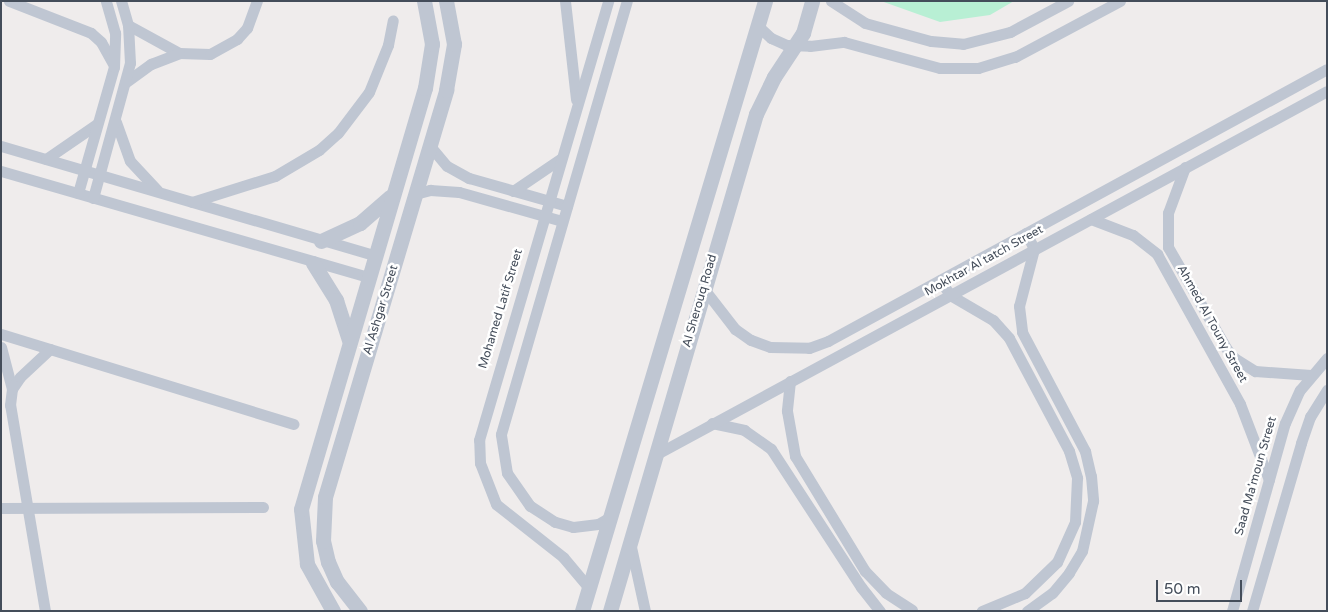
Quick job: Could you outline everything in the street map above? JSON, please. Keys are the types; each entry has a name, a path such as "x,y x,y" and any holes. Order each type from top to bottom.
{"street":[{"path":"78,193 114,67 115,33 106,1"},
{"path":"93,198 126,82 130,53 128,25 121,1"},
{"path":"128,25 179,53 194,55 224,48 247,28 256,1"},
{"name":"Al Ashgar Street","path":"332,611 306,564 300,528 304,491 430,66 432,44 424,1"},
{"name":"Al Ashgar Street","path":"360,611 337,582 328,562 322,519 325,497 452,67 454,44 446,1"},
{"path":"566,1 577,105"},
{"name":"Mohamed Latif Street","path":"589,588 563,557 496,504 480,463 479,440 483,419 608,1"},
{"path":"612,516 598,524 582,527 564,525 546,518 517,491 502,454 501,434 627,1"},
{"name":"Al Sherouq Road","path":"582,611 765,1"},
{"name":"Al Sherouq Road","path":"610,611 759,106 774,77 796,46 812,1"},
{"path":"831,1 866,23 931,41 963,44 995,38 1068,1"},
{"path":"758,26 771,38 796,46 844,42 940,68 978,68 1014,57 1120,1"},
{"path":"14,2 90,33 101,42 114,67"},
{"path":"192,202 275,176 298,164 338,133 369,92 388,45 393,20"},
{"path":"126,82 151,64 179,53"},
{"name":"Mokhtar Al tatch Street","path":"704,289 735,329 770,348 809,348 839,335 1327,69"},
{"name":"Mokhtar Al tatch Street","path":"655,455 1327,91"},
{"path":"115,120 130,161 160,193"},
{"path":"46,159 74,143 98,123"},
{"path":"1,146 374,255"},
{"path":"430,146 457,173 567,206"},
{"path":"513,191 560,159"},
{"name":"Ahmed Al Touny Street","path":"1186,166 1178,181 1168,213 1168,247 1217,332 1234,358 1255,371 1311,375"},
{"path":"1,171 368,278"},
{"path":"1124,179 1133,195"},
{"path":"415,194 444,190 562,221"},
{"path":"321,241 360,223 378,210 393,194"},
{"name":"Ahmed Al Touny Street","path":"1091,219 1133,235 1157,254 1240,404 1269,480"},
{"path":"1026,233 1034,249 1019,306 1022,332 1084,450 1091,476 1093,501 1082,551 1069,573 1052,593 1028,611"},
{"path":"313,263 336,300 349,340"},
{"path":"940,280 950,295 993,320 1009,338 1069,451 1077,478 1075,522 1057,562 1025,593 982,611"},
{"path":"1204,338 1217,332"},
{"path":"1,334 293,424"},
{"path":"839,335 846,350"},
{"path":"1,347 12,389 11,413 45,611"},
{"path":"12,389 28,366 50,349"},
{"name":"Saad Ma'moun Street","path":"1232,611 1292,406 1311,375 1327,358"},
{"path":"790,381 787,411 795,456 865,571 886,593 913,610"},
{"path":"1252,611 1301,442 1310,416 1327,390"},
{"path":"332,394 354,401"},
{"path":"712,423 744,430 771,449 861,587 880,611"},
{"path":"1,508 27,505 263,507"},
{"path":"630,539 633,564 646,611"}],"green space":[{"path":"881,1 1014,1 990,15 940,22"}]}
